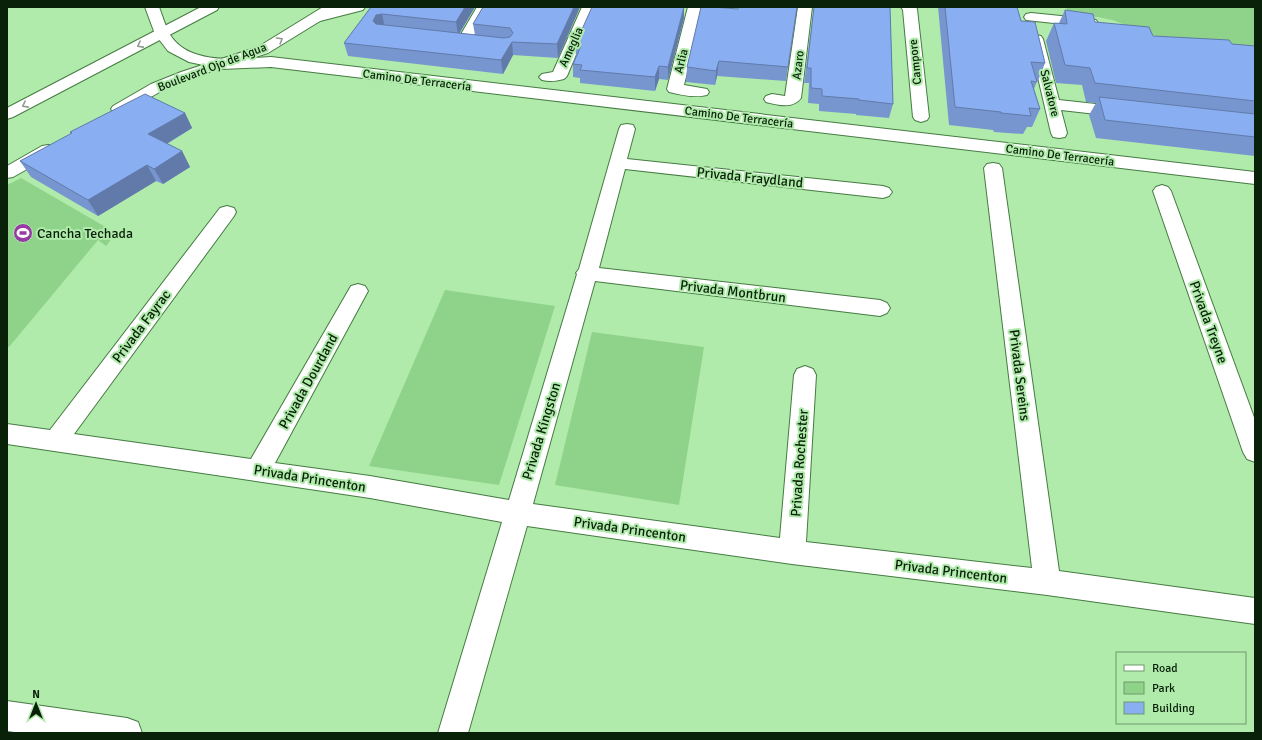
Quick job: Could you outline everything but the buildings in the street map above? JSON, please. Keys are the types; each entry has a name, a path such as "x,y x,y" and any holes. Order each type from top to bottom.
{"street":[{"path":"152,7 162,34 173,48 194,59 222,64"},
{"path":"7,114 212,7"},
{"name":"Boulevard Ojo de Agua","path":"109,115 164,84 186,75 263,50 334,7"},
{"path":"316,18 358,7"},
{"path":"448,39 471,42 484,7"},
{"name":"Ameglia","path":"547,77 559,76 589,7"},
{"name":"Arlia","path":"695,7 675,89 701,92"},
{"name":"Campore","path":"908,7 921,117"},
{"name":"Azaro","path":"772,99 790,101 794,98 805,8"},
{"path":"1030,12 1104,26"},
{"name":"Salvatore","path":"1030,12 1060,133"},
{"name":"Camino De Terracería","path":"222,64 271,62 1255,178"},
{"path":"1052,104 1138,114"},
{"name":"Privada Kingston","path":"453,733 576,314 586,273 627,129"},
{"path":"7,173 62,142"},
{"name":"Privada Fraydland","path":"617,163 883,192"},
{"name":"Privada Sereins","path":"993,168 1047,582"},
{"name":"Privada Treyne","path":"1162,191 1255,452"},
{"name":"Privada Fayrac","path":"56,440 227,212"},
{"name":"Privada Montbrun","path":"586,273 880,308"},
{"name":"Privada Dourdand","path":"258,470 358,291"},
{"name":"Privada Rochester","path":"792,552 805,375"},
{"name":"Privada Princenton","path":"7,434 370,487 517,513 792,552 1047,582 1255,611"},
{"path":"7,716 128,733"}],"green space":[{"path":"1066,7 1255,7 1255,46 1225,47 1162,38 1112,20 1098,17 1069,15"},
{"path":"21,178 116,233 106,246 98,240 9,347 7,346 7,185"},
{"path":"445,290 555,306 499,485 369,466"},
{"path":"592,332 704,347 679,505 555,485"}],"place":[{"name":"Cancha Techada","path":"23,233"}]}
